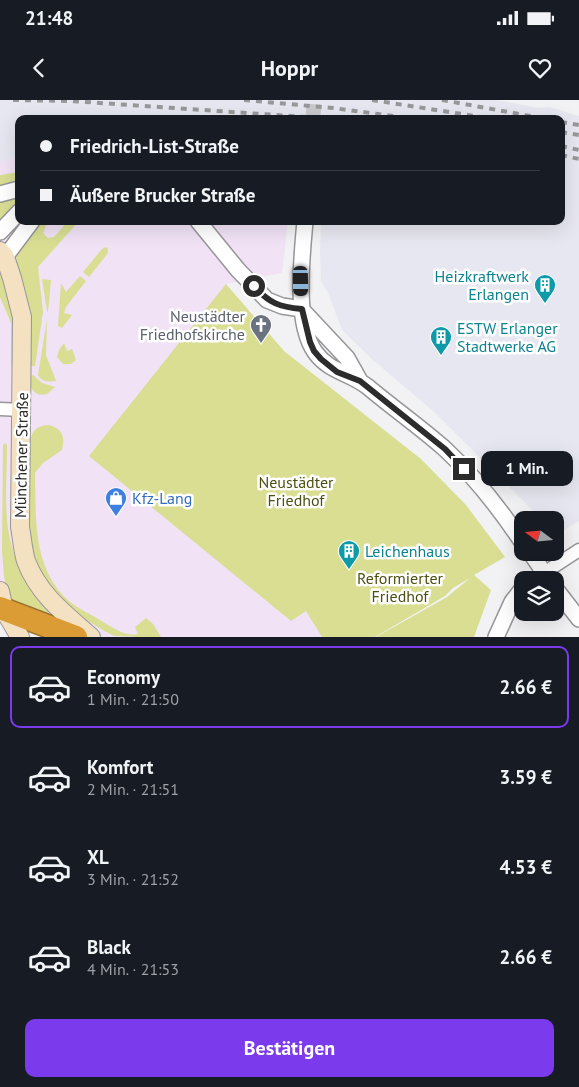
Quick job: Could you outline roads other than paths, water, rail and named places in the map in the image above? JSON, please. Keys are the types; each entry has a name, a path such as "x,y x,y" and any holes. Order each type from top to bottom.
{"highway":[{"path":"1,603 76,637"}],"main road":[{"name":"Münchener Straße","path":"2,255 12,278 22,317 20,527 26,560 38,585 47,598 91,637"},
{"path":"1,603 20,637"}],"street":[{"path":"0,194 15,190"},
{"path":"0,232 15,216"},
{"path":"2,255 28,225"},
{"path":"201,225 238,270 267,300 277,305 302,309"},
{"path":"305,225 301,274 302,309 306,331 314,351 337,372 360,381 445,449 488,496 514,531"},
{"path":"0,409 22,410"},
{"path":"551,571 579,550"},
{"path":"496,637 514,599"},
{"path":"564,600 579,619"}],"tunnel":[{"path":"313,115 314,100"}],"railway":[{"path":"13,100 71,101 276,115"},
{"path":"244,100 385,115"},
{"path":"372,100 468,115"},
{"path":"442,100 525,115"},
{"path":"565,123 579,125"},
{"path":"565,133 579,135"},
{"path":"565,147 579,150"},
{"path":"565,156 579,159"}],"place":[{"name":"Heizkraftwerk Erlangen","path":"545,304"},
{"name":"Neustädter Friedhofskirche","path":"261,344"},
{"name":"ESTW Erlanger Stadtwerke AG","path":"441,356"},
{"name":"Kfz-Lang","path":"116,517"},
{"name":"Leichenhaus","path":"349,570"}],"park label":[{"name":"Neustädter Friedhof","path":"296,491"},
{"name":"Reformierter Friedhof","path":"400,587"}]}
